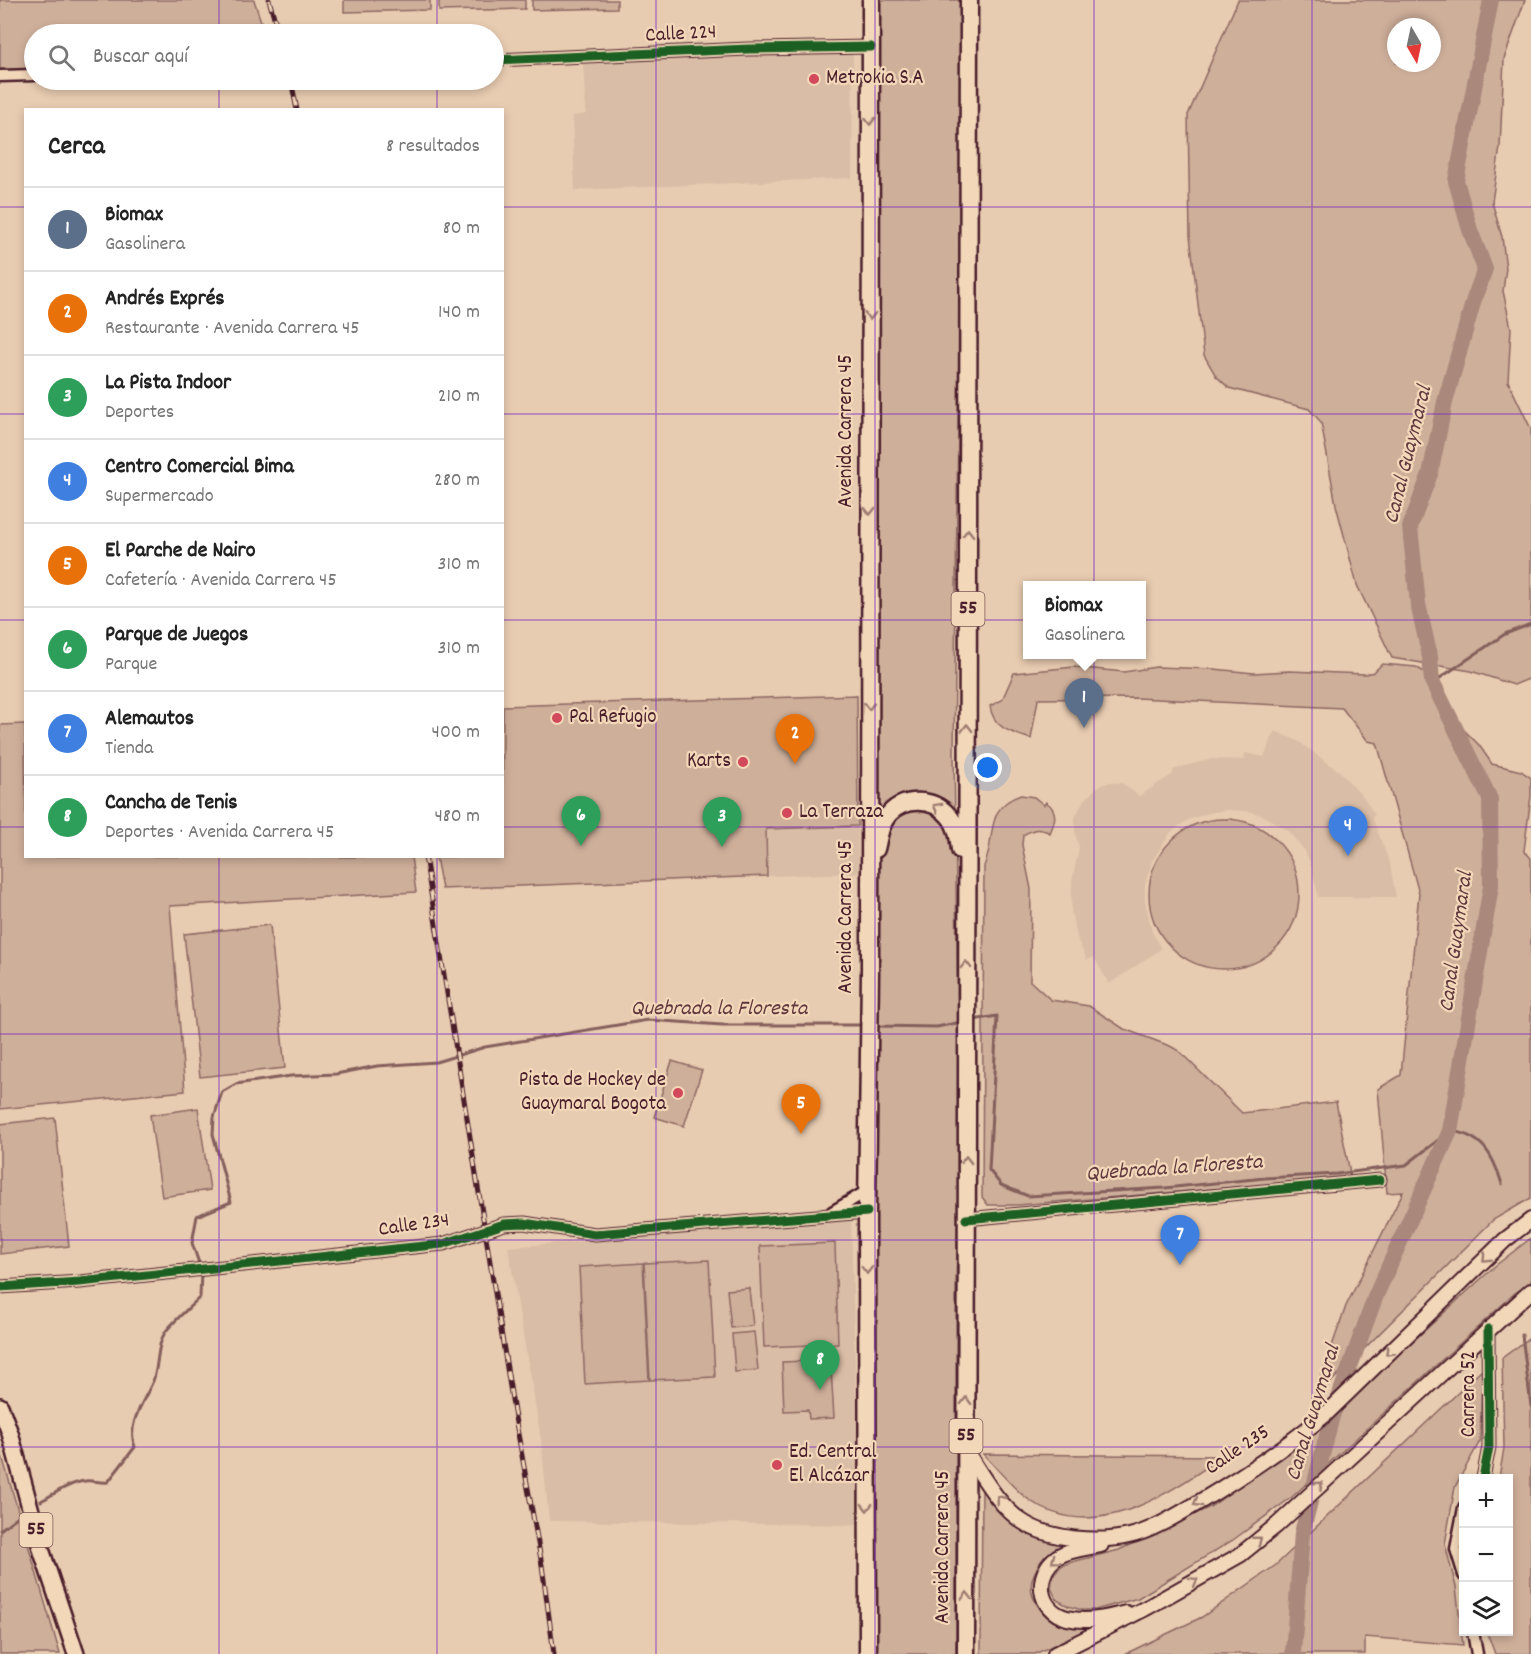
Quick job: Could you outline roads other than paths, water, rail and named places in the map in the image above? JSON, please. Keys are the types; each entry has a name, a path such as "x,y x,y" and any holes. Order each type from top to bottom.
{"highway":[{"name":"Avenida Carrera 45","path":"868,1654 867,1191 870,911 871,0"},
{"name":"Avenida Carrera 45","path":"966,1654 969,0"},
{"path":"870,911 876,851 884,820 904,803 925,802 937,806 948,815 957,831 966,920"}],"main road":[{"name":"Calle 235","path":"966,1451 998,1497 1023,1522 1039,1530 1065,1537 1092,1539 1130,1536 1171,1518 1246,1472 1326,1414 1505,1240 1531,1220"},
{"path":"1055,1654 1148,1607 1240,1555 1276,1525 1531,1291"},
{"name":"55","path":"0,1406 10,1433 42,1552 76,1654"},
{"path":"1130,1536 1058,1556 1047,1567 1041,1580 1041,1595 1050,1609 1064,1617 1080,1620 1103,1618 1148,1607"}],"street":[{"name":"Calle 224","path":"504,60 748,49 871,47"},
{"path":"0,76 24,75"},
{"path":"966,1218 1380,1180"},
{"path":"829,1214 867,1191"},
{"name":"Calle 234","path":"0,1287 443,1244 504,1224 524,1223 595,1234 867,1212"},
{"name":"Carrera 52","path":"1484,1474 1489,1447 1488,1329"},
{"name":"Carrera 52","path":"1467,1348 1481,1352 1486,1357 1488,1365"},
{"name":"Carrera 52","path":"1477,1474 1487,1459"},
{"path":"1459,1534 1456,1550 1459,1559"},
{"path":"1474,1636 1478,1654"}],"waterway":[{"name":"Canal Guaymaral","path":"1293,1654 1302,1533 1332,1416 1376,1295 1450,1131 1491,886 1490,799 1432,681 1430,657 1418,604 1410,527 1430,474 1445,402 1474,299 1485,269 1470,230 1456,181 1491,0"},
{"path":"1432,681 1437,680 1505,634 1531,624"},
{"name":"Quebrada la Floresta","path":"973,1020 997,1016 989,1170 1001,1185 1028,1196 1337,1174 1406,1165 1450,1131 1471,1137 1485,1148 1495,1164 1502,1184"},
{"name":"Quebrada la Floresta","path":"200,1266 192,1243 197,1216 231,1202 213,1134 214,1117 222,1092 236,1084 291,1076 336,1074 377,1066 436,1062 485,1047 648,1020 722,1025 863,1025"},
{"name":"Quebrada la Floresta","path":"875,1026 937,1027 961,1022"},
{"name":"Quebrada la Floresta","path":"41,1501 79,1482 108,1482 135,1447 134,1422 153,1381 163,1337 174,1322 200,1297 201,1272"},
{"name":"Canal Guaymaral","path":"1522,1335 1531,1406"},
{"name":"Quebrada la Floresta","path":"0,1530 21,1514"}],"railway":[{"path":"269,0 276,24"},
{"path":"293,90 297,108"},
{"path":"425,858 514,1412 542,1565 554,1654"}],"place":[{"name":"Metrokia S.A","path":"814,79"},
{"name":"Pal Refugio","path":"557,718"},
{"name":"Biomax","path":"1084,728"},
{"name":"Karts","path":"743,762"},
{"name":"Andrés Exprés","path":"795,764"},
{"name":"La Terraza","path":"787,813"},
{"name":"Parque de Juegos","path":"581,846"},
{"name":"La Pista Indoor","path":"722,847"},
{"name":"Centro Comercial Bima","path":"1348,856"},
{"name":"Pista de Hockey de Guaymaral Bogota","path":"678,1093"},
{"name":"El Parche de Nairo","path":"801,1134"},
{"name":"Alemautos","path":"1180,1265"},
{"name":"Cancha de Tenis","path":"820,1390"},
{"name":"Ed. Central El Alcázar","path":"777,1465"}]}
